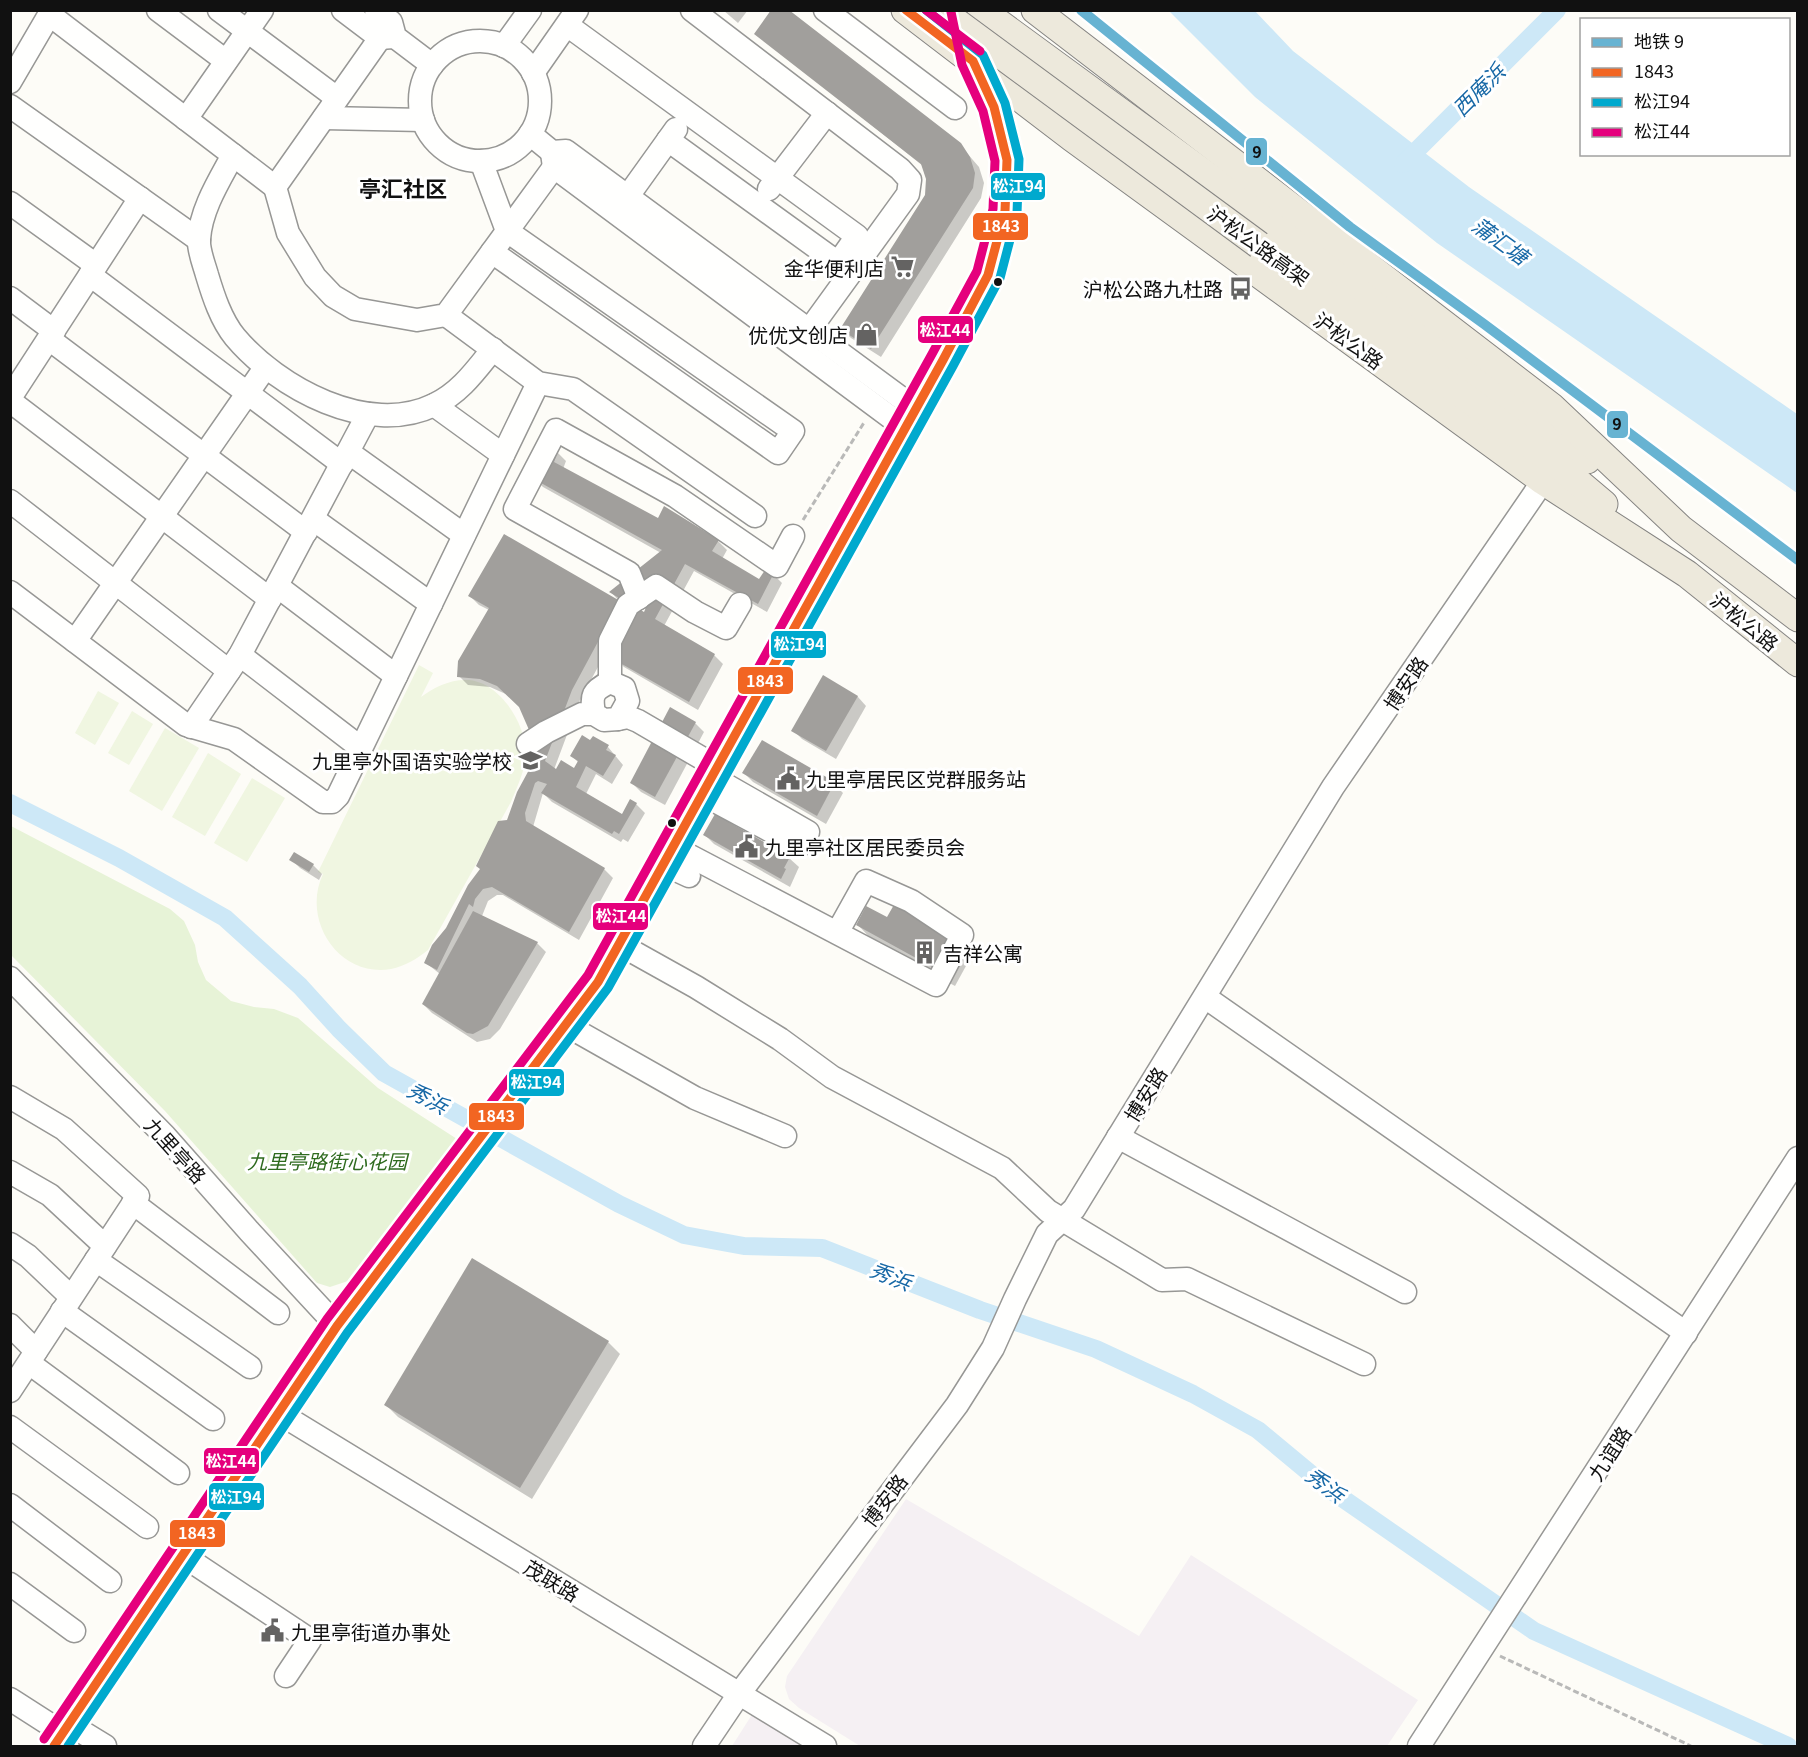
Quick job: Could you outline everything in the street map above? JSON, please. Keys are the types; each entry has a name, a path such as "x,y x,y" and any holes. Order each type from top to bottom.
{"main road":[{"name":"沪松公路","path":"905,10 1071,136 1560,455 1681,529 1797,618"},
{"name":"沪松公路高架","path":"940,10 1267,235"},
{"path":"963,10 973,61"},
{"name":"沪松公路高架","path":"981,10 1267,235 1560,455"},
{"name":"沪松公路","path":"1035,10 1552,407 1560,455 1687,574 1797,663"}],"street":[{"path":"158,10 226,61"},
{"path":"219,10 338,98"},
{"path":"186,119 262,10"},
{"path":"343,10 432,64"},
{"path":"275,187 338,98 387,38 391,22 375,10"},
{"path":"504,46 530,10"},
{"path":"692,10 900,169 910,180 908,194 803,339"},
{"path":"825,10 955,108"},
{"path":"10,82 51,13 275,187 288,233 315,277 333,296 355,309 417,320 446,315 507,231 553,160 566,151 628,196 803,339 874,405 911,418"},
{"path":"533,73 572,18 688,113 857,236 838,263 668,140"},
{"path":"485,41 504,46 521,57 533,73 540,104 537,120 530,134 517,149 500,158 482,161 462,159 445,150 431,137 423,120 420,101 423,82 432,64 447,51 465,43 485,41"},
{"path":"62,1734 337,1326 598,982 911,418 988,275 1005,211 1007,160 994,107 973,61"},
{"path":"10,106 199,240"},
{"path":"628,196 688,113"},
{"path":"758,205 826,113"},
{"path":"324,118 423,120"},
{"path":"530,134 553,160 911,418"},
{"path":"233,155 208,200 199,240 214,297 234,336 265,368 294,388 329,404 368,414 405,414 434,405 465,384 493,349"},
{"path":"482,161 507,231 793,432 778,453 492,252"},
{"path":"140,198 12,392 162,516 396,676"},
{"path":"10,203 248,393 464,535"},
{"path":"10,298 51,335 204,456 431,604"},
{"path":"446,315 538,383 573,389 755,516"},
{"path":"75,641 265,368"},
{"path":"10,592 186,725 234,740 323,802 332,802 338,796 538,383"},
{"path":"434,405 503,455"},
{"path":"191,727 235,663 368,414"},
{"path":"639,598 629,573 515,509 556,430 675,496 777,566 793,536"},
{"name":"博安路","path":"704,1746 739,1694 957,1405 993,1348 1047,1234 1074,1209 1334,787 1560,455"},
{"path":"10,501 116,583 361,748"},
{"path":"610,682 610,641 628,605 656,586 695,612 726,628 740,604"},
{"path":"594,714 591,699 597,688 610,682 624,688 623,710"},
{"path":"623,710 804,839"},
{"path":"528,744 582,714 594,714 604,720 623,710"},
{"path":"668,856 689,876"},
{"path":"668,856 837,933 936,985 962,935 911,902 866,881 837,933"},
{"path":"619,944 705,992 780,1039 832,1077 1002,1168 1048,1211 1162,1280 1187,1279 1364,1364"},
{"name":"九里亭路","path":"10,978 165,1136 337,1326"},
{"path":"1205,997 1686,1333"},
{"path":"566,1025 695,1098 785,1136"},
{"path":"10,1097 64,1130 138,1196 10,1391"},
{"path":"1118,1137 1406,1292"},
{"name":"九谊路","path":"1419,1746 1489,1641 1797,1158"},
{"path":"10,1172 50,1195 100,1253 250,1367"},
{"path":"133,1203 278,1313"},
{"path":"10,1244 28,1256 67,1304 213,1419"},
{"path":"10,1325 32,1357 178,1473"},
{"name":"茂联路","path":"279,1413 825,1746"},
{"path":"10,1427 147,1527"},
{"path":"10,1505 110,1581"},
{"path":"182,1556 310,1640 286,1676"},
{"path":"10,1584 74,1632"},
{"path":"10,1699 62,1734 105,1746"}],"path":[{"path":"793,536 874,405"},
{"path":"1489,1641 1524,1669 1691,1746"}],"shaded area":[{"path":"906,1499 1139,1636 1191,1555 1418,1700 1387,1746 860,1746 799,1708 789,1699 785,1687 787,1676"},
{"path":"753,1713 807,1746 732,1746"}],"green space":[{"path":"419,665 433,673 421,697 443,684 462,680 480,683 491,688 509,706 516,718 525,742 526,754 511,802 428,950 401,966 391,969 372,969 355,964 341,955 329,942 321,927 317,910 317,892 323,874 318,872"},
{"path":"98,691 119,703 95,745 75,733"},
{"path":"132,711 153,724 129,765 108,753"},
{"path":"165,728 199,748 162,811 129,791"},
{"path":"208,753 241,774 205,836 172,817"},
{"path":"252,778 285,798 247,862 214,843"},
{"name":"九里亭路街心花园","path":"11,826 170,909 184,921 195,945 198,962 206,980 231,1001 274,1009 298,1018 378,1088 457,1139 348,1281 330,1287 317,1283 165,1111 11,955"}],"water":[{"name":"蒲汇塘","path":"1169,11 1255,11 1293,51 1469,187 1797,414 1797,493 1437,243 1255,97"}],"building":[{"path":"771,10 789,10 961,143 970,157 975,173 973,188 871,349 840,329 925,195 926,179 921,164 754,34"},
{"path":"558,451 554,462 658,518 664,506 719,540 712,551 759,579 765,570 774,573 758,604 685,564 655,619 715,654 689,702 613,659 639,609 644,612 656,584 624,601 609,592 662,550 532,478"},
{"path":"504,534 620,601 572,690 545,761 556,769 561,760 574,768 578,761 570,756 582,735 590,740 593,736 609,745 606,750 616,755 603,776 586,766 576,787 622,814 630,799 637,803 619,834 614,831 612,834 541,793 547,784 538,781 535,783 525,813 526,821 605,868 569,932 492,887 483,889 475,899 473,907 469,904 437,970 424,963 432,945 446,928 468,885 480,869 476,866 498,821 507,820 534,756 533,739 519,707 497,686 480,679 457,677 458,661 489,608 468,596"},
{"path":"823,675 858,696 826,751 791,731"},
{"path":"670,707 696,722 655,797 630,783"},
{"name":"九里亭居民区党群服务站","path":"762,740 835,782 817,816 742,773"},
{"name":"九里亭社区居民委员会","path":"715,814 790,857 781,879 703,835"},
{"path":"294,852 314,864 309,872 289,860"},
{"name":"吉祥公寓","path":"895,903 954,935 936,969 856,925 866,906 887,917"},
{"path":"473,911 538,942 488,1026 473,1034 467,1033 422,1004"},
{"path":"472,1258 609,1341 520,1488 384,1405"}],"waterway":[{"name":"西庵浜","path":"1403,164 1557,10"},
{"name":"秀浜","path":"10,803 119,858 225,918 300,986 339,1029 384,1073 619,1204 684,1235 744,1246 822,1248 980,1310 1096,1349 1193,1394 1258,1430 1329,1489 1534,1631 1788,1746"}],"metro line":[{"name":"9","path":"1081,10 1350,227 1484,324 1798,560"}],"transit line":[{"name":"1843","path":"54,1746 337,1326 598,982 988,275 1005,211 1007,160 994,107 973,61 906,10"},
{"name":"松江94","path":"68,1746 347,1333 608,988 1000,278 1017,213 1019,159 1005,103 983,55 926,10"},
{"name":"松江44","path":"926,10 980,51"},
{"name":"松江44","path":"44,1739 327,1319 588,975 977,271 993,209 995,161 983,111 962,65 951,12"}],"place":[{"name":"金华便利店","path":"902,267"},
{"name":"沪松公路九杜路","path":"1241,288"},
{"name":"优优文创店","path":"866,334"},
{"name":"九里亭外国语实验学校","path":"530,760"},
{"name":"九里亭居民区党群服务站","path":"788,778"},
{"name":"九里亭社区居民委员会","path":"747,846"},
{"name":"吉祥公寓","path":"925,952"},
{"name":"九里亭街道办事处","path":"273,1631"}],"district":[{"name":"亭汇社区","path":"403,187"}]}
